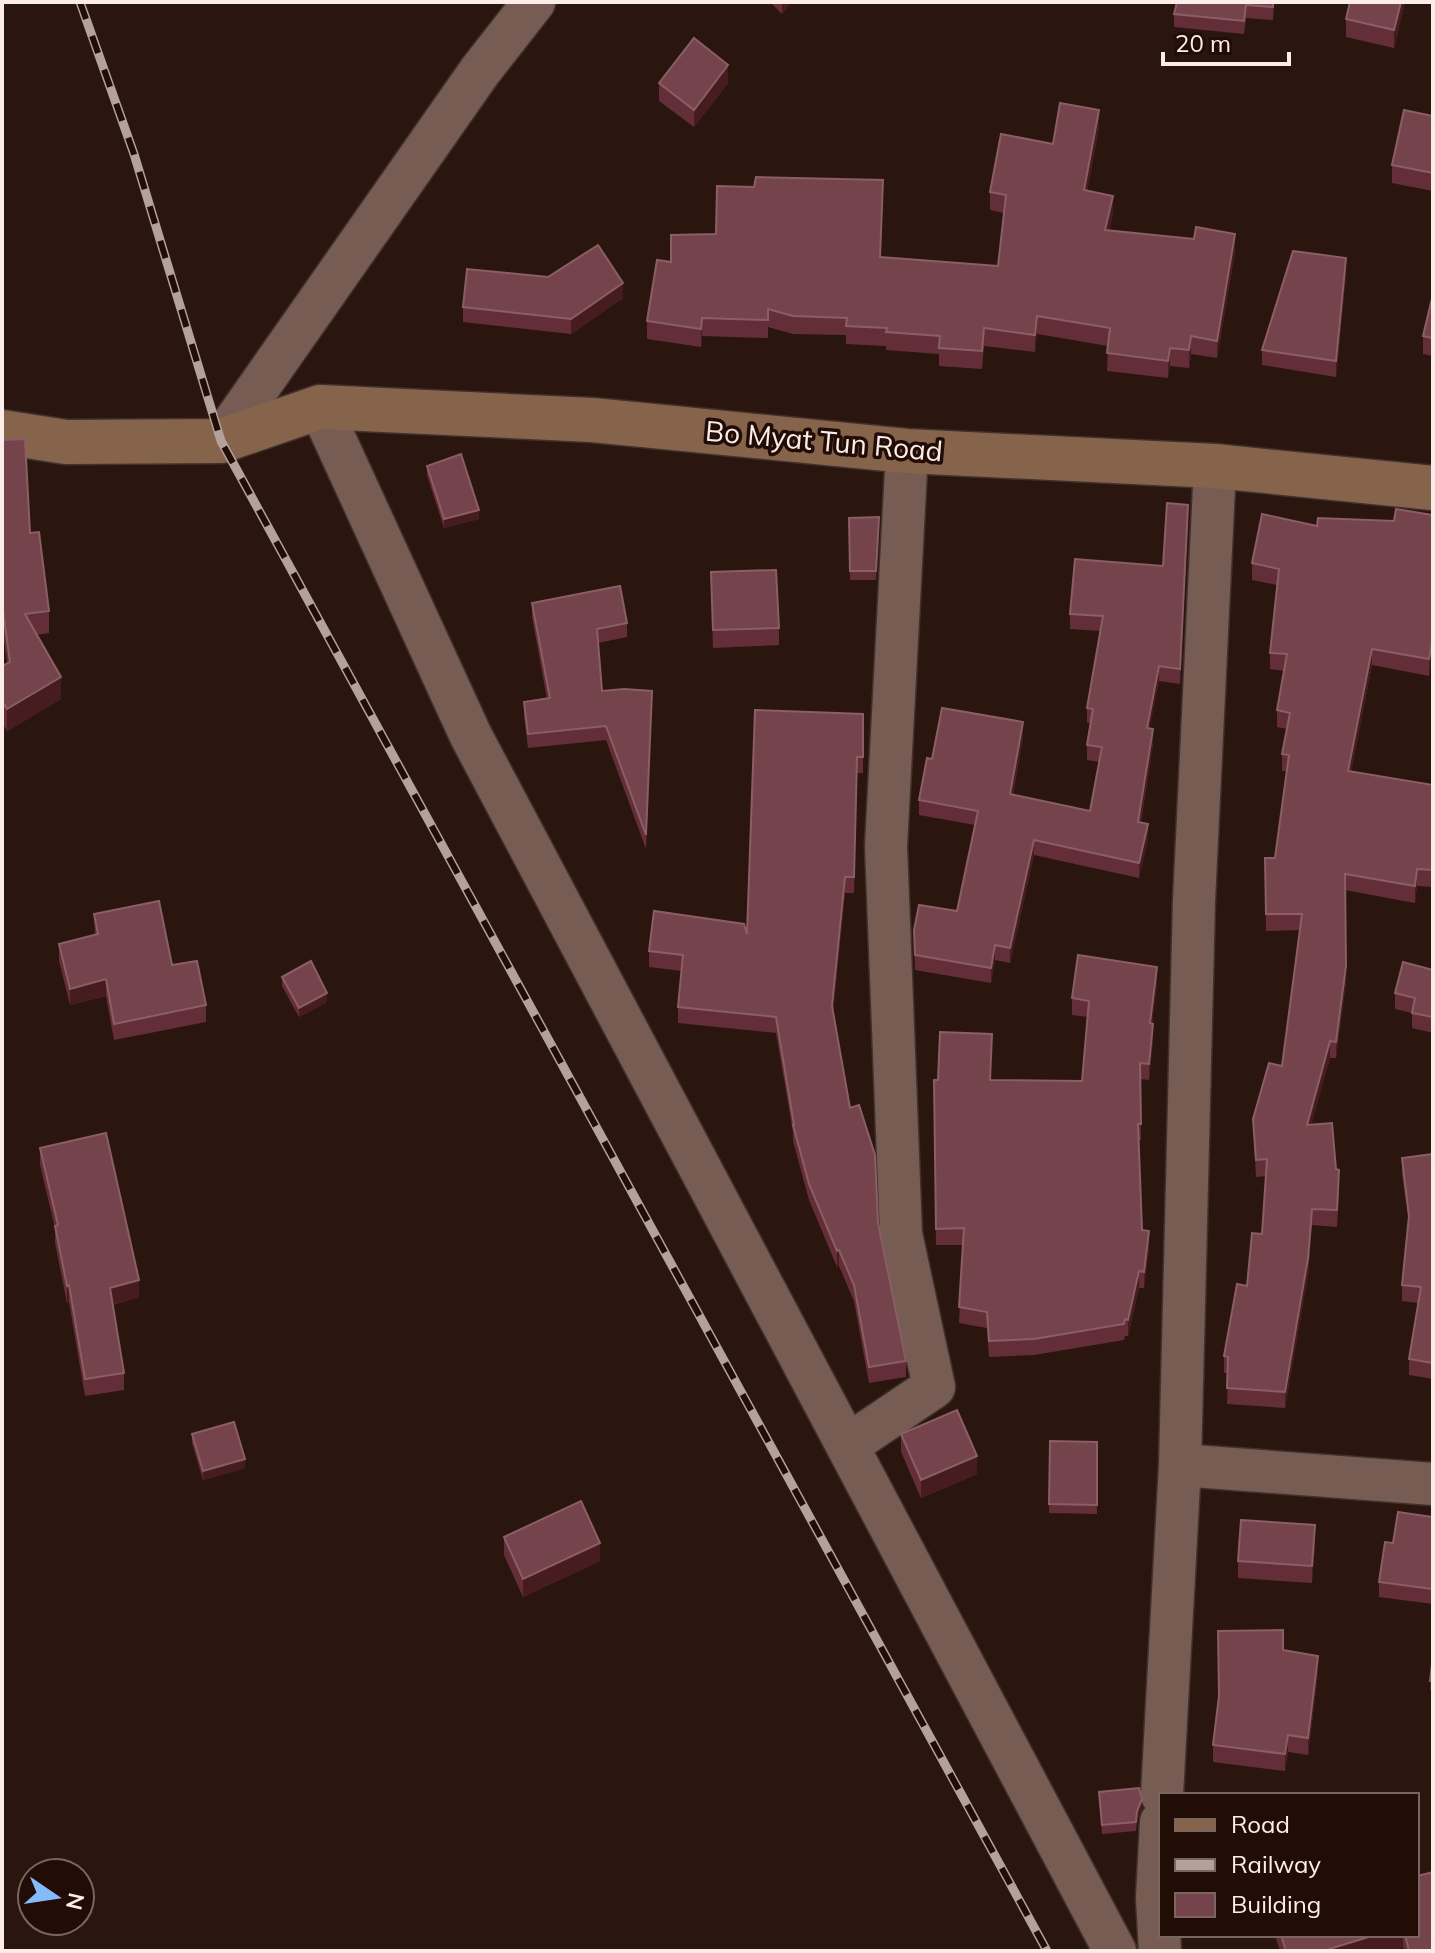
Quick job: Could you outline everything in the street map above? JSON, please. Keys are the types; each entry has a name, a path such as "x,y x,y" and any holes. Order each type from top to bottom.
{"main road":[{"name":"Bo Myat Tun Road","path":"2,432 66,442 221,441 320,407 592,420 907,451 1215,466 1433,488"}],"street":[{"path":"221,441 480,71 534,2"},
{"path":"320,407 471,736 1115,1951"},
{"path":"848,1445 934,1387 901,1234 886,846 907,451"},
{"path":"1162,1793 1180,1465 1194,901 1215,466"},
{"path":"1180,1465 1433,1484"},
{"path":"1159,1860 1159,1933"}],"building":[{"path":"1177,2 1273,2 1273,7 1246,5 1244,21 1174,14"},
{"path":"1350,2 1401,2 1394,30 1346,19"},
{"path":"694,38 728,65 694,110 659,83"},
{"path":"1060,103 1099,110 1084,190 1113,196 1105,230 1194,239 1196,227 1235,234 1217,341 1191,336 1189,350 1170,348 1168,361 1107,353 1110,328 1037,316 1035,335 984,328 982,351 939,348 940,336 846,326 847,318 793,316 768,309 768,320 702,318 701,329 647,321 657,260 671,262 671,235 716,234 717,186 754,187 756,177 883,180 880,257 998,266 1006,195 990,192 1001,134 1053,144"},
{"path":"1404,110 1433,116 1433,173 1392,165"},
{"path":"598,245 623,283 571,319 463,307 467,269 548,277"},
{"path":"1293,251 1346,258 1336,361 1262,350"},
{"path":"1433,294 1433,338 1423,336"},
{"path":"25,439 30,533 39,532 49,611 25,614 61,677 7,709 2,701 2,666 10,662 2,604 2,440"},
{"path":"461,454 479,510 444,519 427,466"},
{"path":"1167,503 1188,505 1180,669 1159,666 1147,728 1153,729 1138,822 1148,824 1139,863 1034,840 1010,948 995,945 991,968 915,955 914,930 919,905 957,911 978,811 919,800 927,758 932,759 942,708 1023,722 1010,794 1090,811 1102,747 1087,745 1093,709 1087,708 1103,616 1070,614 1075,559 1163,566"},
{"path":"1396,509 1433,515 1433,637 1429,659 1372,649 1348,771 1433,785 1433,870 1417,869 1415,886 1345,874 1346,966 1336,1042 1330,1041 1307,1125 1332,1123 1336,1169 1339,1170 1337,1210 1312,1209 1308,1258 1285,1392 1227,1388 1228,1357 1224,1356 1237,1284 1247,1286 1252,1233 1262,1234 1267,1159 1256,1160 1253,1119 1269,1063 1282,1066 1302,914 1266,914 1265,858 1275,858 1289,755 1282,754 1290,713 1277,710 1287,654 1270,653 1279,569 1252,563 1262,514 1317,526 1318,518 1394,521"},
{"path":"879,517 876,571 850,571 849,518"},
{"path":"776,570 779,628 713,630 711,572"},
{"path":"620,586 627,623 597,629 602,691 652,691 646,835 606,726 528,734 524,702 550,698 532,603"},
{"path":"755,710 863,714 863,757 857,757 854,877 845,877 832,1006 850,1108 859,1105 875,1155 878,1223 906,1361 869,1367 854,1285 809,1184 793,1125 776,1017 678,1007 683,955 649,951 654,911 744,924 747,934"},
{"path":"159,901 172,965 197,961 206,1005 114,1024 106,979 70,989 59,944 98,934 94,914"},
{"path":"1078,955 1157,967 1149,1064 1140,1063 1141,1124 1138,1124 1142,1230 1149,1231 1144,1272 1139,1271 1128,1320 1125,1319 1124,1324 1034,1339 989,1341 987,1312 959,1307 964,1228 936,1229 934,1080 938,1080 940,1032 992,1034 990,1080 1082,1081 1089,1001 1072,998"},
{"path":"311,961 327,993 299,1008 282,977"},
{"path":"1403,962 1433,970 1433,1017 1412,1013 1415,998 1395,993"},
{"path":"106,1133 139,1280 110,1288 124,1373 85,1379 55,1226 58,1225 40,1148"},
{"path":"1433,1154 1433,1363 1409,1359 1421,1287 1402,1285 1409,1216 1402,1158"},
{"path":"957,1410 977,1456 921,1480 901,1434"},
{"path":"234,1422 245,1459 203,1471 192,1434"},
{"path":"1050,1441 1097,1442 1097,1505 1049,1504"},
{"path":"581,1501 600,1543 523,1579 504,1537"},
{"path":"1398,1512 1433,1517 1433,1589 1379,1582 1385,1542 1393,1543"},
{"path":"1241,1520 1315,1525 1312,1566 1238,1561"},
{"path":"1283,1630 1283,1650 1318,1656 1308,1738 1288,1735 1285,1754 1213,1745 1219,1696 1218,1631"},
{"path":"1139,1788 1142,1799 1136,1822 1102,1825 1099,1792"},
{"path":"1433,1872 1433,1951 1409,1951 1406,1937 1419,1937 1419,1876"},
{"path":"1282,1937 1368,1937 1323,1951 1286,1951"}],"railway":[{"path":"80,2 134,154 221,441 1047,1951"}]}
